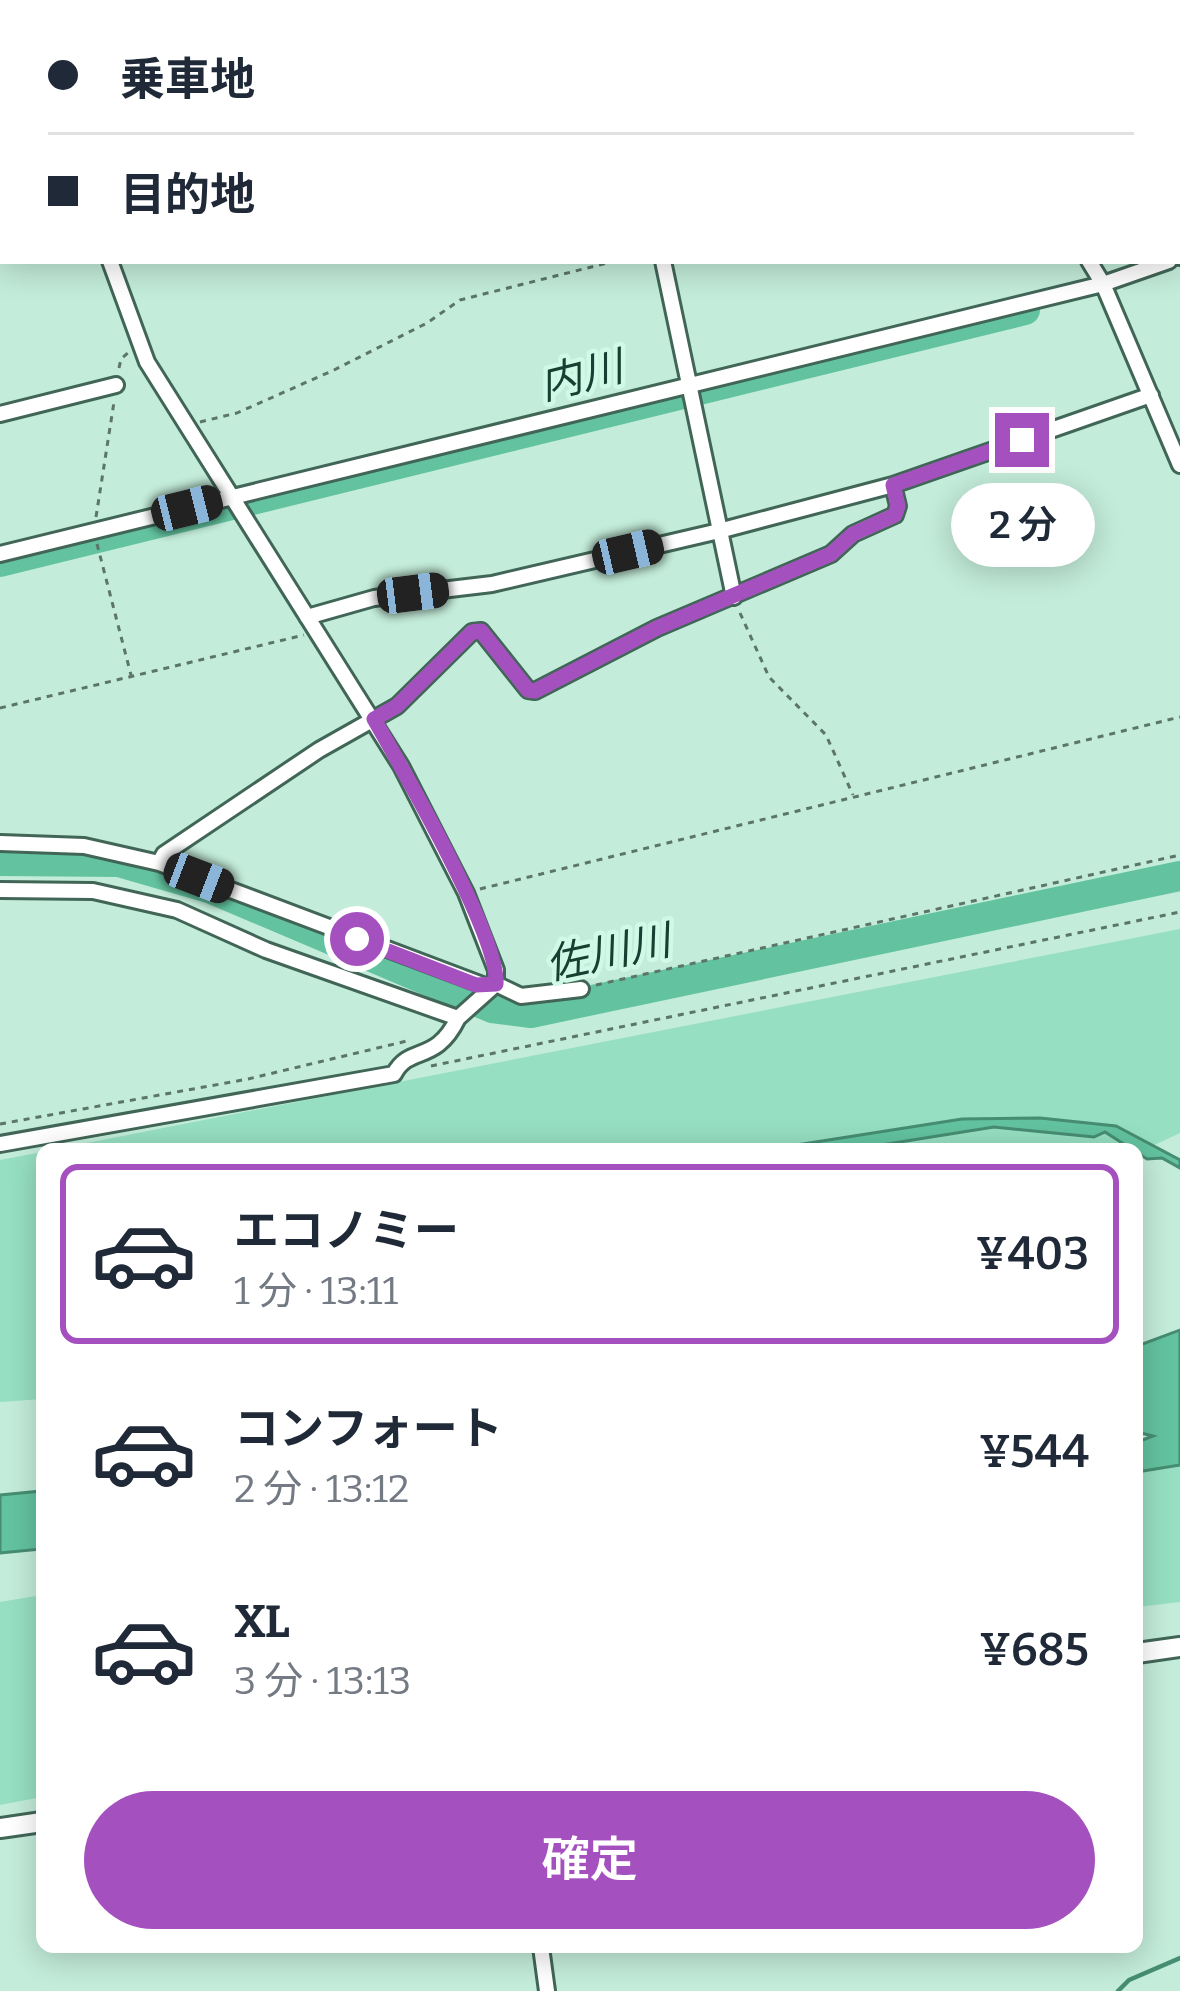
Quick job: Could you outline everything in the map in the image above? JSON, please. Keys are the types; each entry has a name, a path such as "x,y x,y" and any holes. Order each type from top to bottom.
{"street":[{"path":"0,1144 394,1074 409,1058 441,1046 459,1015 489,987 496,970 466,892 374,719 137,345 111,264"},
{"path":"664,264 734,597"},
{"path":"1091,264 1180,465"},
{"path":"0,554 1103,284 1160,264"},
{"path":"0,414 116,385"},
{"path":"307,617 374,598 492,584 719,531 893,485 1151,395"},
{"path":"159,863 164,854 266,785 397,706 472,632 481,631 528,690 535,691 657,628 818,560 853,534 895,515 893,485"},
{"path":"0,842 84,846 159,863 521,996 581,989"},
{"path":"0,890 93,891 177,910 266,950 459,1015"},
{"path":"1143,1652 1180,1647"},
{"path":"0,1828 36,1823"},
{"path":"542,1953 547,1991"}],"path":[{"path":"188,423 219,420 334,370 427,323 460,300 603,264"},
{"path":"131,676 94,531 121,359 137,345"},
{"path":"734,597 769,677 826,735 854,797"},
{"path":"0,709 317,632"},
{"path":"466,892 1180,717"},
{"path":"581,989 1180,855"},
{"path":"394,1074 1180,912"},
{"path":"0,1124 248,1079 412,1040"}],"shaded area":[{"path":"1180,929 1180,1133 1143,1150 1143,1143 87,1143"},
{"path":"1040,1118 1116,1126 1180,1160 1180,1168 1162,1158 1143,1156 1143,1143 1122,1143 1105,1132 1094,1137 994,1127 894,1143 809,1143 962,1119"},
{"path":"36,1153 36,1399 0,1402 0,1160"},
{"path":"1180,1330 1180,1465 1143,1471 1143,1440 1153,1436 1143,1434 1143,1344"},
{"path":"1180,1442 1180,1602 1143,1606 1143,1453"},
{"path":"36,1492 36,1550 0,1553 0,1495"},
{"path":"36,1596 36,1798 0,1805 0,1602"}],"waterway":[{"name":"内川","path":"0,562 1025,310"},
{"name":"佐川川","path":"0,861 119,862 209,888 492,1008 531,1013 1180,876"},
{"path":"1118,1991 1129,1980 1180,1958"}],"route":[{"path":"357,939 476,985 496,984 496,970 466,892 374,719 397,706 472,632 481,631 528,690 535,691 657,628 831,554 853,534 895,515 893,485 1022,440"}]}
